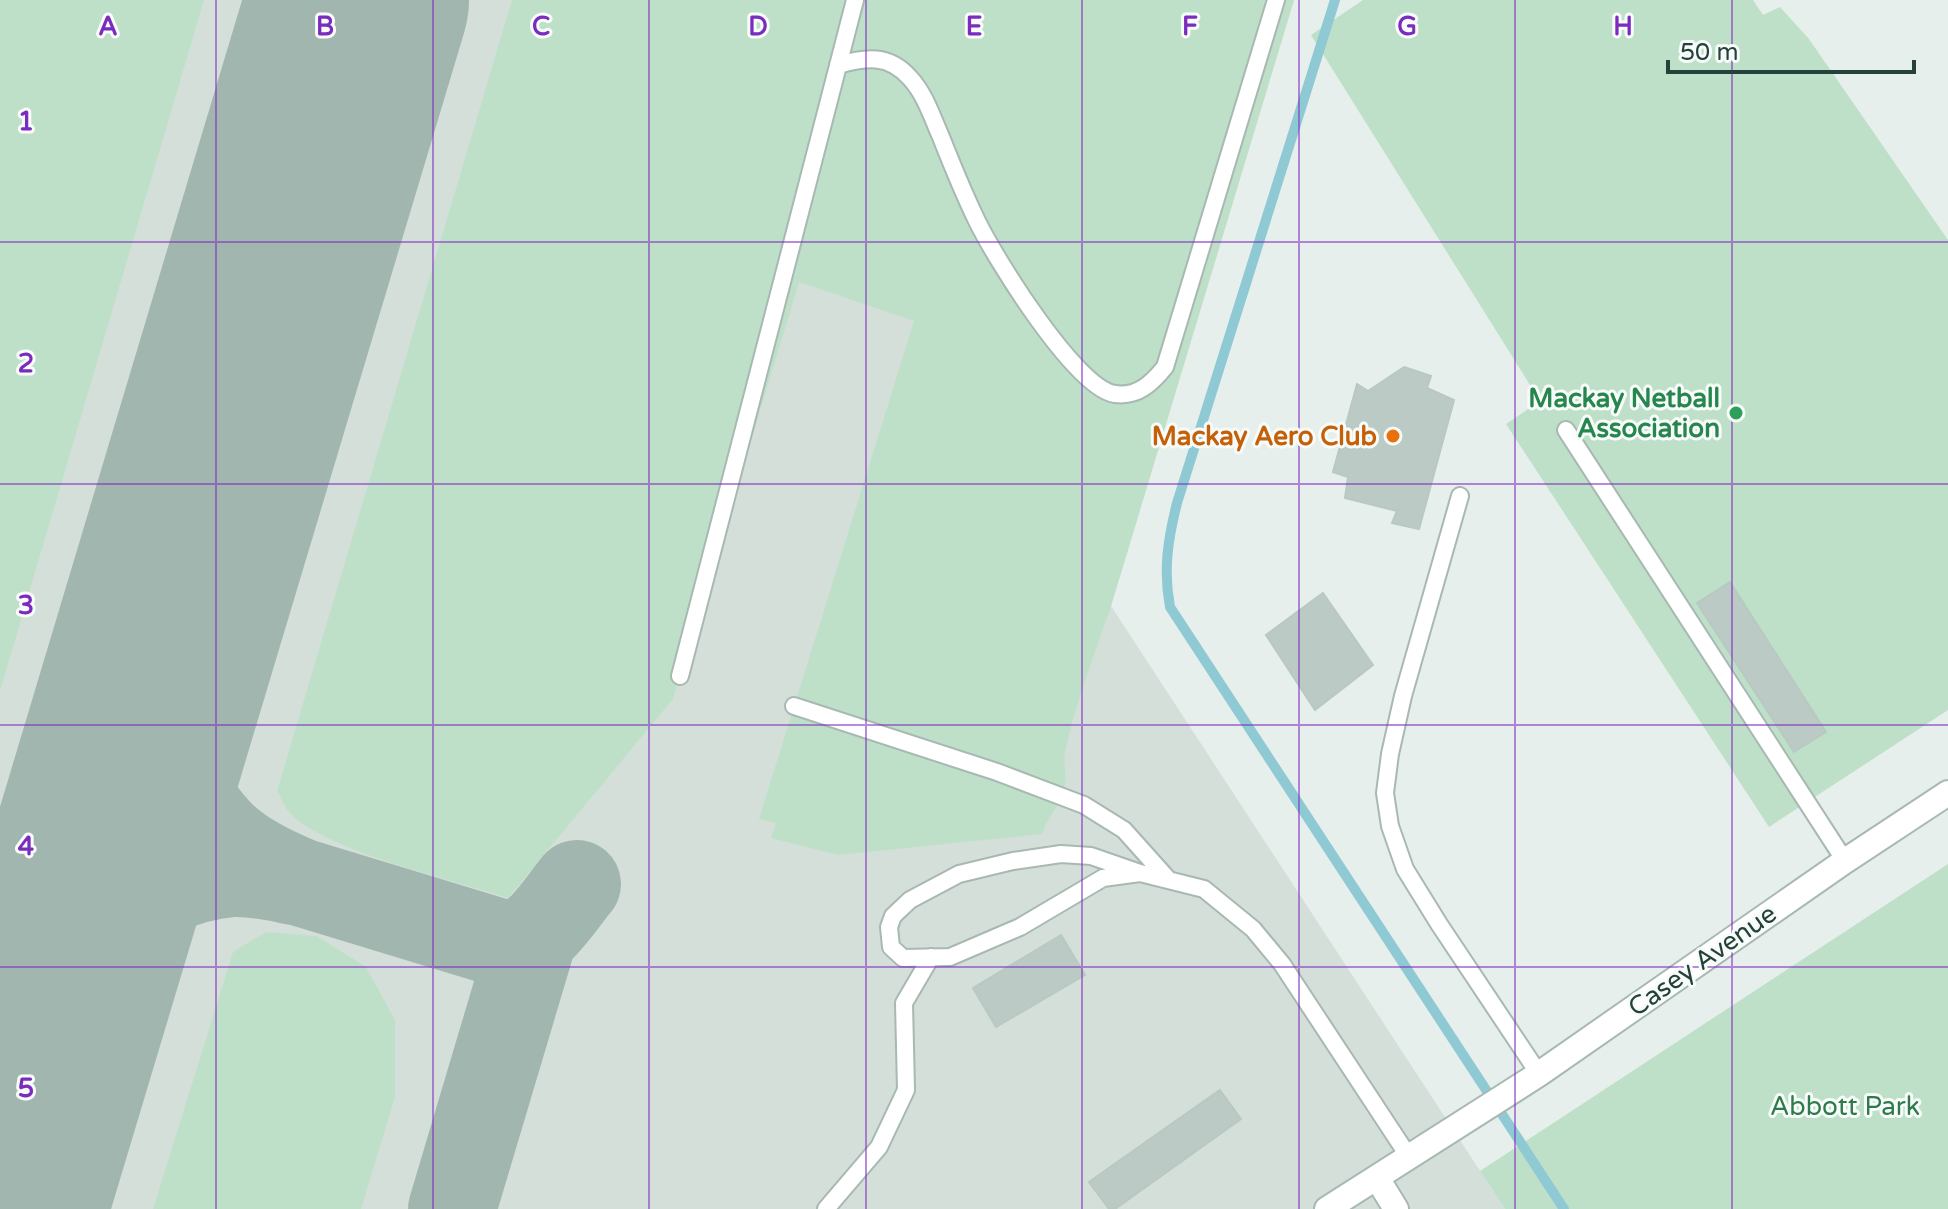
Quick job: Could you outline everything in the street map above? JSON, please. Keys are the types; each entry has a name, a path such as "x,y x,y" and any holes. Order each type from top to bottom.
{"street":[{"name":"Casey Avenue","path":"1327,1209 1531,1079 1948,793"},
{"path":"1377,1178 1396,1209"}],"lane":[{"path":"680,676 855,0"},
{"path":"838,65 866,57 892,64 910,77 924,98 978,223 1017,288 1053,339 1086,378 1112,394 1131,394 1152,384 1165,367 1276,0"},
{"path":"1566,430 1845,861"},
{"path":"1460,496 1403,696 1385,793 1390,826 1405,869 1531,1079"},
{"path":"794,706 997,772 1084,805 1124,830 1167,878"},
{"path":"1140,873 1103,878 1020,927 950,957 903,958 891,947 889,927 893,916 910,900 959,874 1013,861 1061,854 1091,856 1140,873 1204,889 1253,929 1282,964 1409,1157"},
{"path":"826,1209 879,1147 906,1090 904,1003 931,957"}],"shaded area":[{"path":"0,0 1294,0 1111,606 1505,1209 0,1209"}],"green space":[{"path":"0,0 204,0 0,691"},
{"path":"512,0 1294,0 1111,606 1074,716 1065,753 1063,791 1042,834 838,855 771,838 776,823 759,819 914,321 799,282 673,699 508,898 359,851 306,826 287,810 277,791"},
{"name":"Mackay Netball Association","path":"1363,0 1753,0 1763,15 1780,7 1809,39 1948,240 1948,710 1769,827 1506,424 1540,401 1311,35"},
{"name":"Abbott Park","path":"1948,864 1948,1209 1505,1209 1480,1171"},
{"path":"266,932 317,936 366,967 395,1020 395,1097 361,1209 153,1209 233,952"}],"building":[{"name":"Mackay Aero Club","path":"1404,367 1431,376 1427,388 1454,400 1419,529 1392,523 1397,511 1345,498 1348,477 1333,472 1357,384 1368,391"},
{"path":"1730,582 1826,732 1794,752 1697,603"},
{"path":"1323,593 1373,665 1315,710 1266,635"},
{"path":"1061,935 1085,975 996,1027 973,988"},
{"path":"1220,1090 1241,1119 1115,1209 1109,1209 1089,1182"}],"waterway":[{"path":"1335,0 1177,503 1168,555 1170,607 1564,1209"}],"taxiway":[{"path":"166,638 164,709 171,750 183,781 209,822 248,856 300,882 507,945 518,943 538,931 577,884"},
{"path":"53,1014 98,940 142,903 177,886 214,875 258,874 300,882"},
{"path":"452,1209 534,934"}],"runway":[{"path":"0,1193 358,0"}],"place":[{"name":"Mackay Netball Association","path":"1736,413"},
{"name":"Mackay Aero Club","path":"1393,436"}]}
